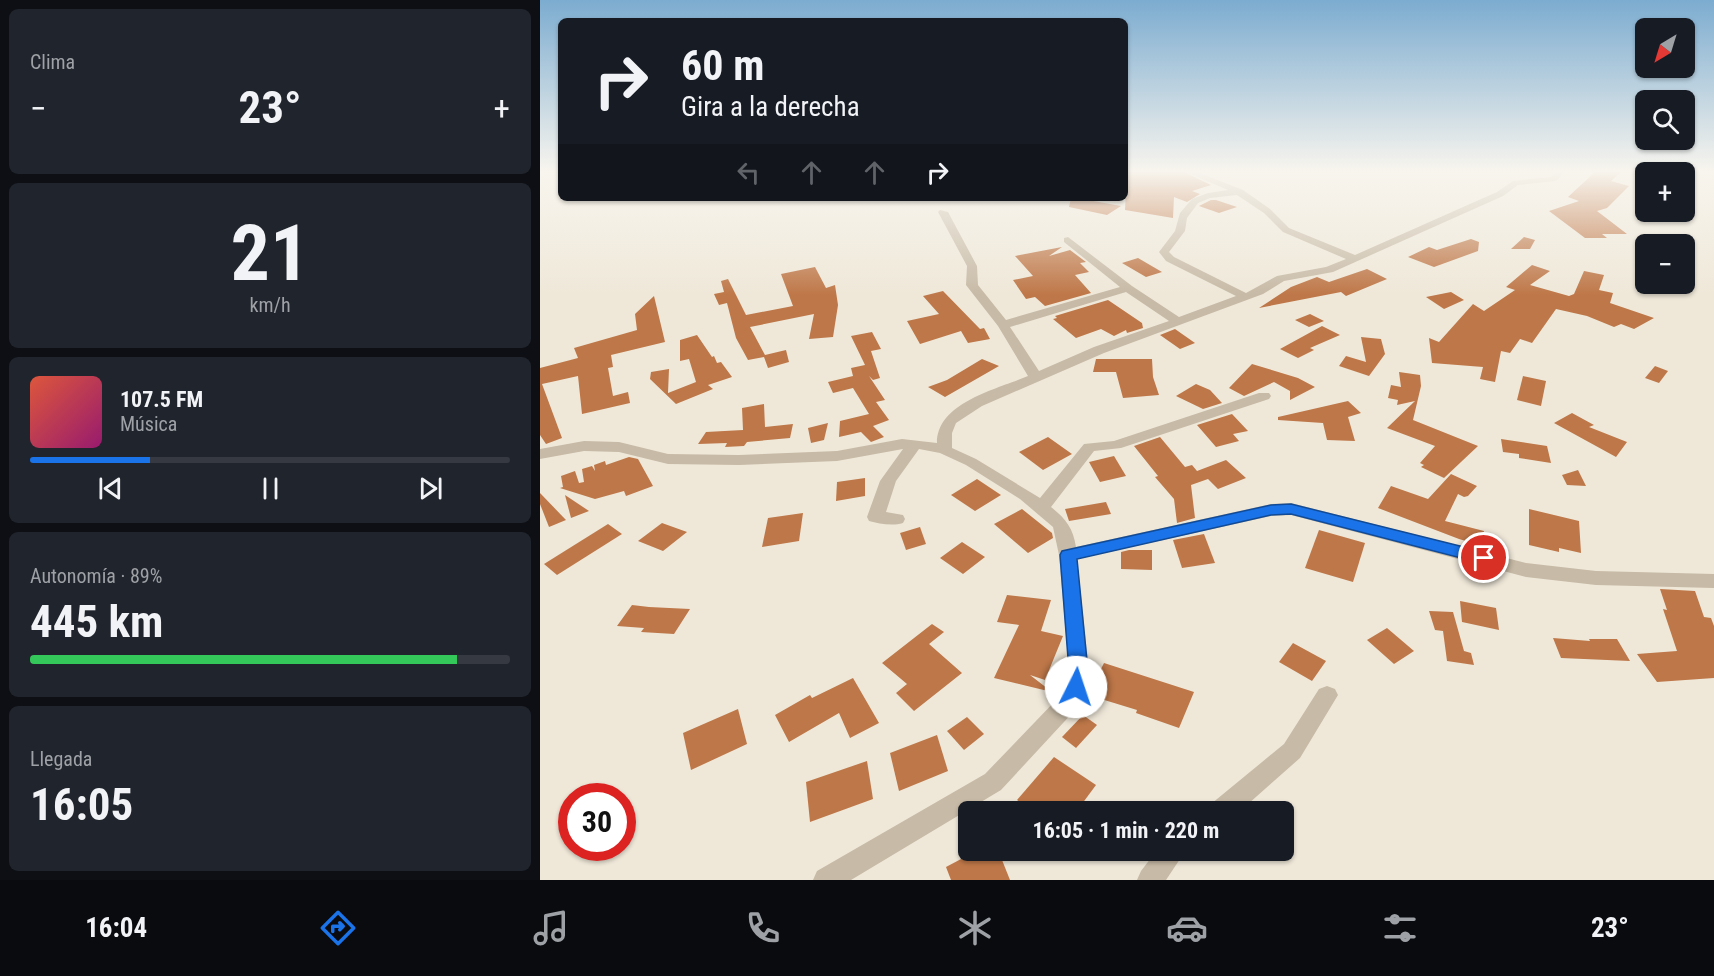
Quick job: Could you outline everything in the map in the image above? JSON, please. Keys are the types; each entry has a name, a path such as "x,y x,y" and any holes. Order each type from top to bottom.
{"street":[{"path":"944,213 972,266 972,285 1003,325 1036,377"},
{"path":"1185,213 1179,225 1180,231 1164,252 1170,259 1246,297"},
{"path":"1269,213 1276,223 1286,230 1354,258"},
{"path":"945,450 943,436 955,417 977,403 1099,350 1246,297 1281,278 1329,270 1457,213"},
{"path":"1068,240 1128,288 1179,322"},
{"path":"1003,325 1128,288"},
{"path":"1042,507 1089,447 1116,445 1264,396"},
{"path":"897,519 875,517 881,507 882,494 897,467 915,444"},
{"path":"540,454 584,446 619,447 668,459 749,460 846,456 915,444 945,450 971,462 1042,507 1060,523 1065,532 1068,555 1079,671 1068,702 993,782 825,880"},
{"path":"1068,555 1271,510 1291,509 1526,570 1596,578 1714,581"},
{"path":"1233,801 1292,752 1327,694"},
{"path":"1150,880 1165,861"}],"building":[{"path":"1143,213 1173,213 1173,218"},
{"path":"1552,213 1600,213 1627,234 1602,234 1607,238 1585,238"},
{"path":"1524,237 1535,240 1530,249 1511,249"},
{"path":"1471,239 1479,242 1478,251 1434,267 1408,257 1429,247 1437,250"},
{"path":"1062,247 1049,256 1070,250 1086,262 1080,263 1089,272 1075,275 1091,293 1045,306 1035,297 1026,299 1013,280 1033,276 1015,256"},
{"path":"1138,258 1162,272 1146,277 1122,263"},
{"path":"1532,265 1550,271 1530,285 1569,296 1574,294 1584,271 1604,275 1599,290 1613,293 1610,303 1654,318 1634,329 1621,324 1614,327 1587,316 1556,309 1532,343 1520,339 1510,353 1501,351 1495,382 1480,379 1483,367 1432,363 1429,338 1439,342 1473,304 1484,311 1515,290 1506,287"},
{"path":"815,267 826,288 835,285 838,305 833,337 809,339 814,314 750,327 765,355 786,350 789,362 768,368 764,357 748,360 736,338 727,303 719,305 714,294 724,292 721,281 728,279 746,315 793,306 781,274"},
{"path":"1367,269 1387,279 1346,296 1341,292 1259,308 1291,287 1317,277 1329,282"},
{"path":"943,291 980,329 984,328 990,339 968,343 961,331 920,344 907,321 939,314 923,296"},
{"path":"1451,292 1464,300 1444,309 1426,297"},
{"path":"654,296 665,342 611,355 613,367 608,368 613,396 628,392 630,403 582,414 578,376 542,384 562,438 546,444 540,435 540,368 578,358 574,348 637,330 635,314"},
{"path":"1108,300 1142,323 1143,328 1127,333 1126,330 1114,336 1101,329 1076,338 1053,319 1057,318 1055,316"},
{"path":"1310,314 1324,321 1309,327 1295,320"},
{"path":"1322,326 1340,335 1310,348 1314,350 1298,358 1280,349"},
{"path":"1175,329 1195,343 1180,349 1160,335"},
{"path":"872,332 881,349 871,351 880,378 873,380 869,376 885,400 876,402 889,420 873,426 884,437 871,442 861,432 839,437 840,421 869,414 853,388 833,393 828,382 853,376 851,368 865,365 851,336"},
{"path":"697,335 717,363 721,362 732,377 708,385 713,389 676,404 650,379 651,372 669,369 668,393 696,382 689,359 680,361 680,340"},
{"path":"1361,337 1381,339 1385,354 1369,376 1339,366 1346,356 1366,362"},
{"path":"982,359 999,366 945,397 928,387 947,380"},
{"path":"1096,359 1152,359 1153,377 1159,395 1123,398 1116,372 1093,372"},
{"path":"1252,364 1298,378 1315,387 1290,400 1290,391 1274,382 1244,396 1229,388"},
{"path":"1655,366 1668,371 1659,383 1645,378"},
{"path":"1399,372 1420,375 1421,386 1413,420 1478,446 1444,478 1421,467 1424,465 1420,463 1435,446 1387,428 1415,401 1397,405 1398,400 1388,398 1391,385 1401,387"},
{"path":"1523,376 1546,381 1541,406 1517,400"},
{"path":"1196,384 1210,390 1222,403 1203,409 1176,396"},
{"path":"1348,401 1361,413 1348,417 1355,441 1327,440 1323,423 1278,420 1278,417"},
{"path":"764,404 765,427 793,424 790,438 747,442 744,446 725,447 727,443 698,444 706,432 743,430 742,408"},
{"path":"1572,413 1594,425 1589,427 1627,442 1616,457 1554,423"},
{"path":"1232,414 1248,431 1233,434 1239,441 1216,447 1197,425"},
{"path":"828,423 824,440 811,443 808,428"},
{"path":"1048,437 1072,454 1043,470 1019,452"},
{"path":"1160,437 1185,467 1192,465 1197,471 1226,460 1246,478 1218,489 1208,479 1191,485 1195,518 1177,523 1174,499 1155,477 1158,476 1134,446"},
{"path":"1501,439 1547,446 1551,463 1519,458 1519,454 1503,452"},
{"path":"1114,456 1126,476 1100,482 1089,462"},
{"path":"629,457 638,459 653,486 626,496 624,491 595,499 560,488 563,487 561,476 575,471 579,483 584,482 582,469 592,466 595,471 594,465 605,461 606,465"},
{"path":"1578,470 1586,486 1567,485 1562,475"},
{"path":"1451,474 1477,486 1468,496 1458,494 1445,521 1484,531 1483,546 1378,508 1391,486 1428,499"},
{"path":"865,478 865,496 836,501 837,482"},
{"path":"977,479 1001,495 975,511 951,495"},
{"path":"540,493 566,520 549,527 540,504"},
{"path":"565,495 589,511 571,518"},
{"path":"1106,502 1111,514 1069,521 1065,509"},
{"path":"1022,509 1052,533 1053,538 1028,553 994,524"},
{"path":"1529,509 1579,521 1581,553 1559,548 1559,552 1529,545"},
{"path":"803,513 799,541 762,547 768,518"},
{"path":"662,523 687,532 663,551 638,541"},
{"path":"608,524 622,534 557,575 544,564"},
{"path":"920,527 926,544 906,550 900,533"},
{"path":"1319,530 1365,543 1353,582 1305,568"},
{"path":"1204,534 1215,563 1182,568 1173,540"},
{"path":"962,542 985,557 963,574 940,558"},
{"path":"1152,550 1152,570 1121,569 1121,552"},
{"path":"1660,589 1695,591 1704,617 1711,618 1714,626 1714,678 1657,682 1637,654 1677,651 1663,609 1667,610"},
{"path":"1007,595 1051,600 1041,631 1063,636 1045,680 1030,675 1052,692 994,678 1019,625 997,622"},
{"path":"1460,601 1496,608 1499,630 1462,622"},
{"path":"632,605 690,609 674,634 641,632 644,628 617,626"},
{"path":"1429,611 1453,612 1464,651 1471,653 1474,665 1447,661 1443,631 1435,630"},
{"path":"932,624 944,632 929,644 962,673 914,711 896,693 907,684 882,663"},
{"path":"1387,628 1414,651 1394,664 1367,640"},
{"path":"1553,638 1590,641 1589,639 1617,639 1630,661 1561,658"},
{"path":"1293,643 1326,661 1312,681 1279,662"},
{"path":"1104,663 1194,692 1179,728 1136,713 1137,710 1088,695"},
{"path":"853,678 879,723 850,738 839,713 789,742 775,715 810,695 812,698"},
{"path":"738,709 747,744 691,770 683,733"},
{"path":"1083,715 1097,725 1076,748 1062,737"},
{"path":"967,717 984,734 964,750 947,731"},
{"path":"937,735 948,771 899,791 890,753"},
{"path":"1054,757 1096,785 1084,801 1017,800"},
{"path":"867,761 873,799 810,822 806,782"},
{"path":"958,861 1002,861 1010,880 951,880 946,867"}],"route":[{"path":"1076,687 1079,671 1068,555 1271,510 1291,509 1484,558"}]}
